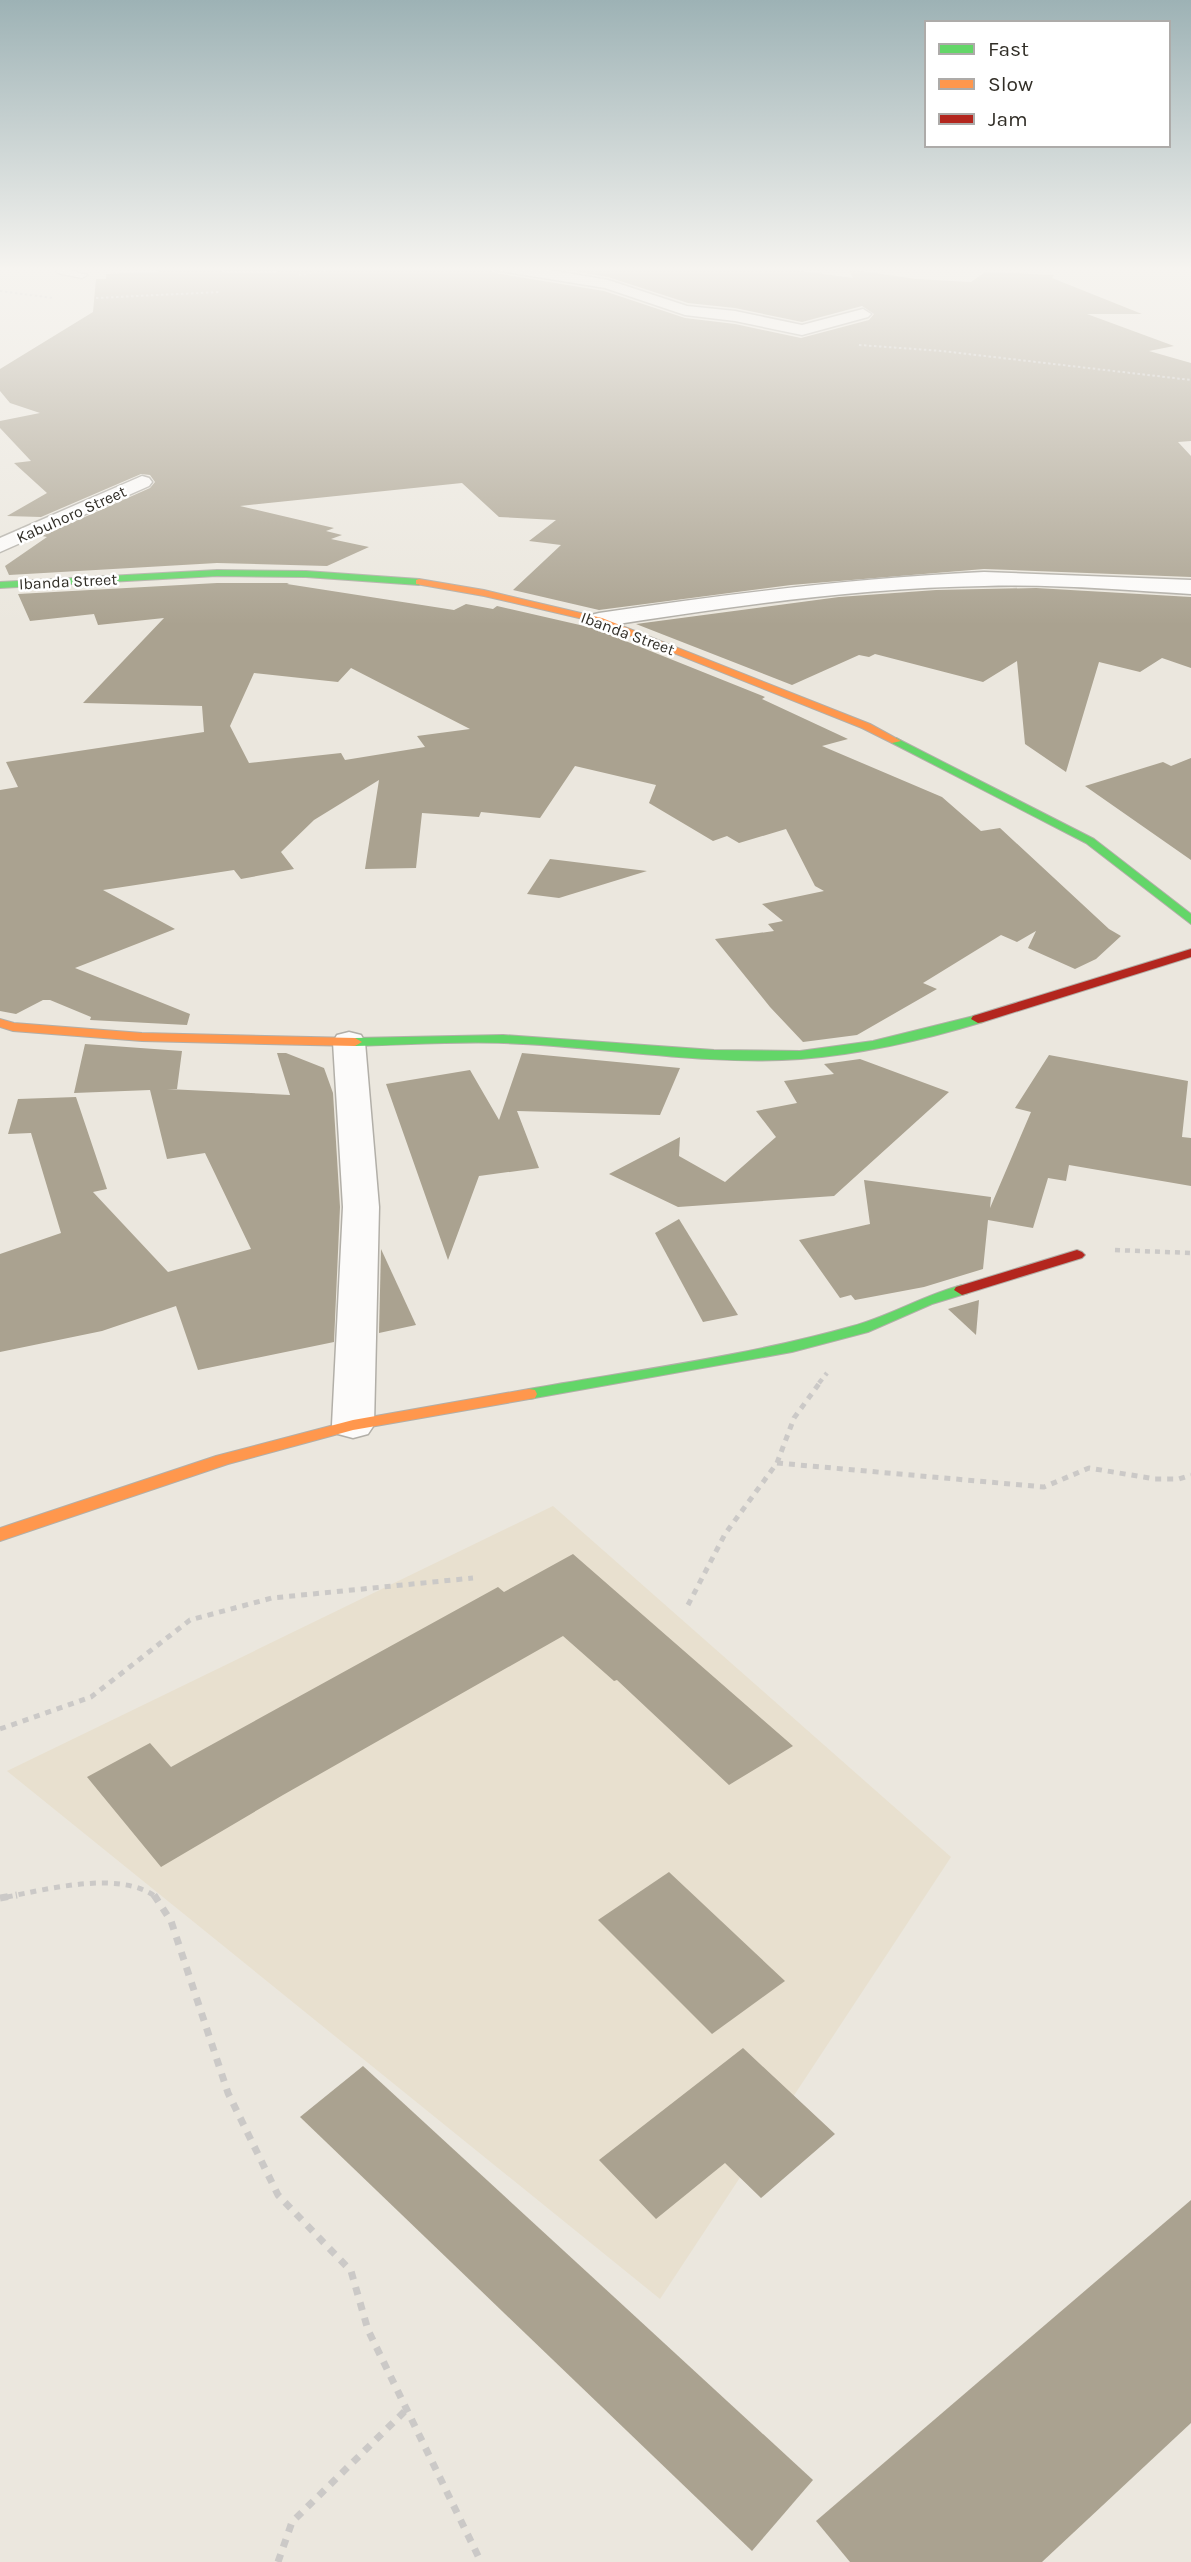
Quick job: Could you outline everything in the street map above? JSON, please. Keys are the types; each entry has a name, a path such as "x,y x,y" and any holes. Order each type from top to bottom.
{"street":[{"name":"Kabuhoro Street","path":"0,546 142,482"},
{"name":"Ibanda Street","path":"0,584 217,573 306,574 410,581 496,595 599,620 866,726 1090,841 1191,920"},
{"path":"599,620 783,594 890,584 986,579 1191,587"},
{"path":"0,1023 13,1027 142,1037 349,1042 503,1039 714,1054 800,1055 873,1045 939,1031 1191,953"},
{"path":"349,1042 361,1206 358,1263 360,1329 353,1425"},
{"path":"0,1535 222,1460 353,1425 792,1347 862,1329 926,1301 1077,1255"}],"path":[{"path":"1077,1255 1119,1250 1191,1253"},
{"path":"688,1605 725,1534 777,1463 794,1418 862,1329"},
{"path":"777,1463 1044,1486 1088,1468 1155,1479 1179,1479 1191,1475"},
{"path":"0,1729 91,1697 190,1620 272,1598 473,1578"},
{"path":"0,1898 64,1886 132,1883 156,1896 171,1921 228,2093 272,2184 278,2195 351,2271 368,2330 481,2562"},
{"path":"278,2562 292,2522 407,2409"}],"shaded area":[{"path":"553,1506 951,1857 660,2299 7,1771"}],"building":[{"path":"0,386 1191,386 1191,441 1178,442 1191,456 1191,577 984,569 791,585 599,610 513,590 561,545 529,541 556,520 499,517 462,483 240,506 334,528 326,531 342,535 331,539 369,547 327,566 217,563 9,575 5,566 47,537 42,536 150,488 155,482 150,475 141,474 41,517 7,516 47,493 14,463 31,461 0,428 0,421 40,413 10,403 0,391"},
{"path":"217,583 289,583 287,584 454,610 466,604 493,609 497,606 593,628 765,697 762,699 848,739 822,746 942,797 981,831 1000,828 1109,929 1121,936 1096,959 1075,969 1028,948 1036,931 1017,942 1001,935 923,983 937,989 857,1035 803,1042 770,1007 715,939 774,931 768,924 783,921 762,904 824,891 815,886 786,829 739,843 727,836 713,841 649,803 656,785 575,766 540,818 481,812 479,817 422,813 416,868 365,869 379,780 314,820 281,852 294,869 241,879 234,870 103,890 175,929 75,968 190,1014 187,1025 90,1020 91,1017 50,1000 43,1000 16,1014 0,1011 0,790 18,787 6,762 204,732 202,706 83,703 164,618 98,625 94,614 30,621 18,594","holes":["351,668 470,729 417,736 425,747 345,760 341,753 249,763 230,726 254,673 338,682"]},
{"path":"1036,588 1191,597 1191,668 1162,658 1140,672 1099,662 1066,772 1025,744 1017,661 983,682 875,654 869,657 859,655 792,685 636,624 839,597 936,590"},
{"path":"1191,758 1191,860 1085,786 1163,762 1171,766"},
{"path":"550,859 647,871 559,898 527,894"},
{"path":"85,1044 182,1051 177,1089 167,1089 290,1095 277,1053 286,1053 324,1068 333,1093 340,1207 334,1342 198,1370 176,1306 102,1331 0,1352 0,1254 61,1233 31,1133 8,1134 18,1099 76,1097 107,1189 93,1192 168,1272 251,1249 205,1153 167,1159 150,1090 74,1093"},
{"path":"522,1053 680,1068 660,1115 517,1111 539,1168 479,1176 448,1260 386,1084 470,1070 499,1120"},
{"path":"1049,1055 1188,1081 1182,1137 1191,1138 1191,1186 1069,1165 1066,1181 1048,1178 1033,1228 988,1220 983,1269 924,1287 855,1300 851,1295 840,1298 799,1240 870,1224 864,1180 991,1197 990,1208 1031,1112 1015,1108"},
{"path":"860,1059 949,1092 834,1196 678,1207 609,1174 680,1137 679,1156 725,1182 776,1137 756,1111 797,1103 784,1081 834,1074 824,1064"},
{"path":"679,1219 738,1315 703,1322 655,1233"},
{"path":"381,1249 416,1325 379,1333"},
{"path":"979,1300 976,1335 948,1309"},
{"path":"573,1554 793,1746 729,1785 617,1680 614,1681 563,1636 161,1867 87,1777 150,1743 171,1767 498,1587 504,1592"},
{"path":"669,1872 785,1981 712,2034 598,1920"},
{"path":"743,2048 835,2134 761,2198 725,2163 656,2219 599,2160"},
{"path":"363,2066 813,2480 752,2551 300,2117"},
{"path":"1191,2200 1191,2423 1042,2562 850,2562 816,2521"}],"traffic: fast":[{"path":"0,585 217,573 306,574 419,582"},
{"path":"896,741 1090,841 1191,920"},
{"path":"355,1042 503,1039 714,1054 800,1055 873,1045 978,1019"},
{"path":"529,1394 792,1347 862,1329 926,1301 962,1290"}],"traffic: slow":[{"path":"419,582 484,593 599,620 866,726 896,741"},
{"path":"0,1023 13,1027 142,1037 355,1042"},
{"path":"0,1535 222,1460 353,1425 529,1394"}],"traffic: jam":[{"path":"978,1019 1191,953"},
{"path":"962,1290 1077,1255"}]}
